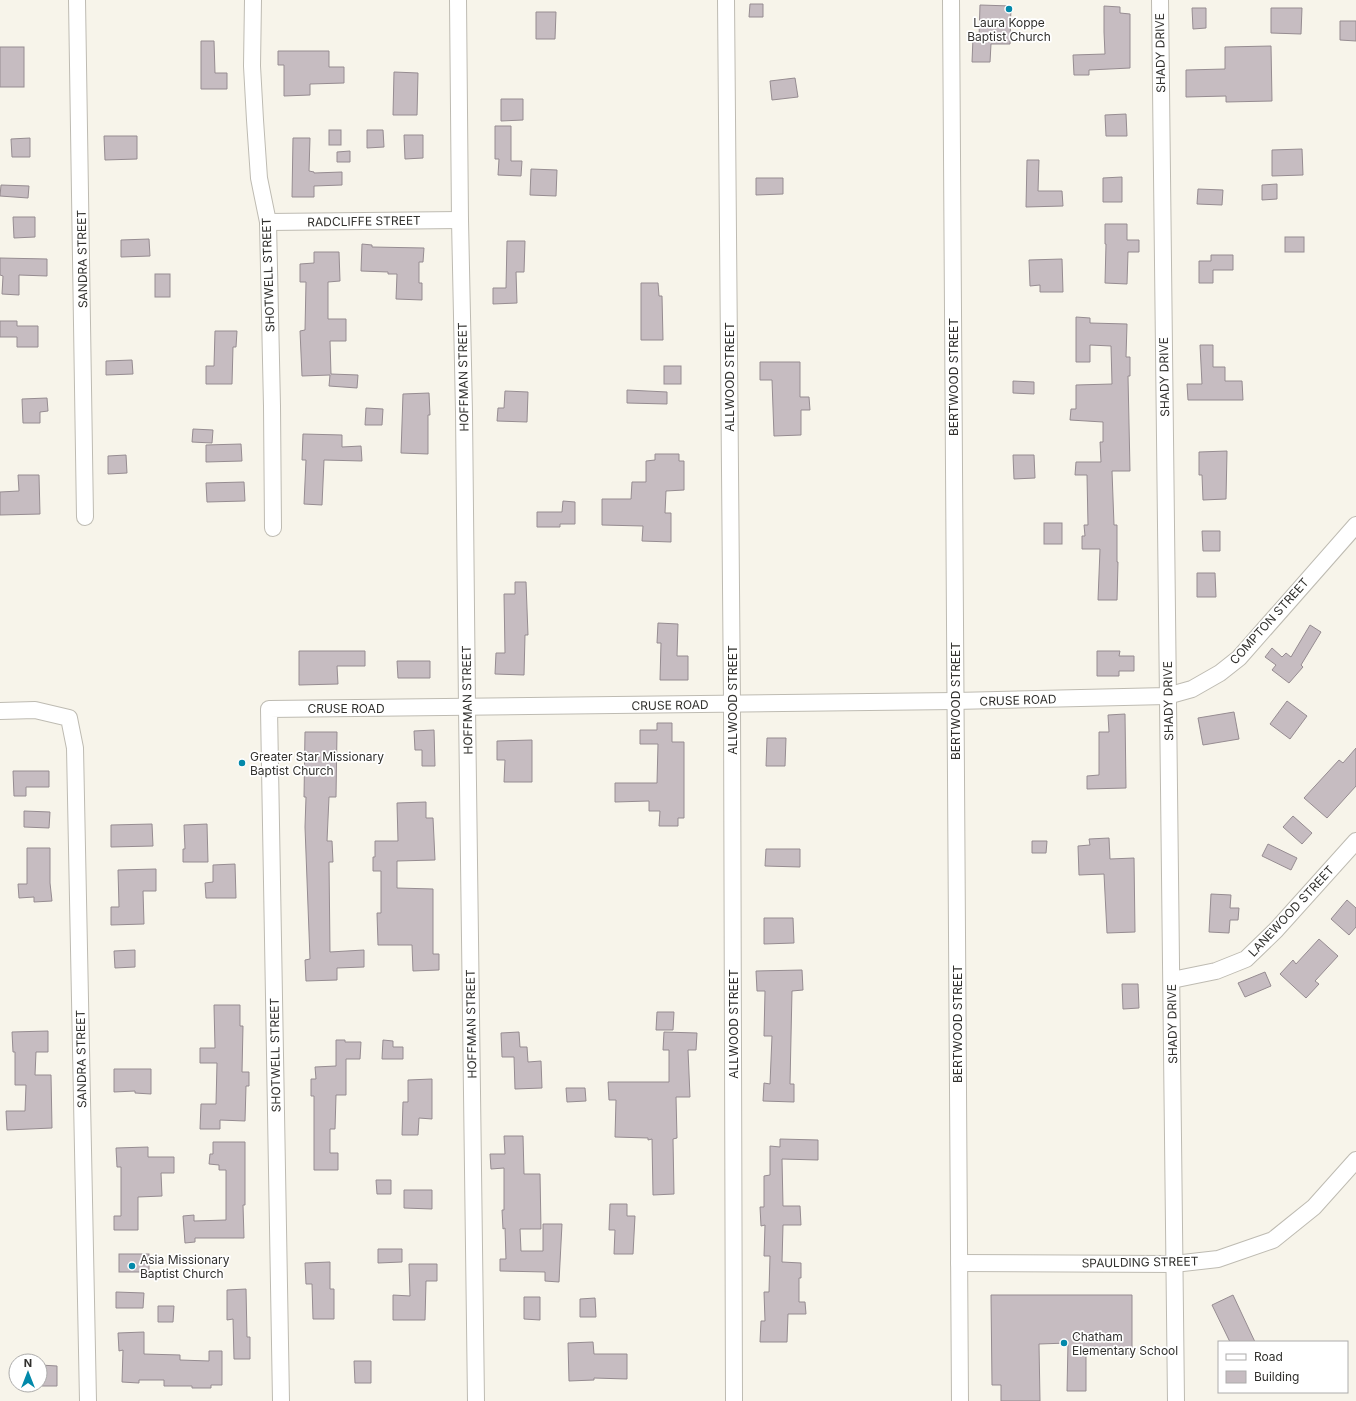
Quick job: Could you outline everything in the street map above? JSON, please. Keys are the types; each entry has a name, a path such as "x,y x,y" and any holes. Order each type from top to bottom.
{"street":[{"name":"SANDRA STREET","path":"77,0 85,517"},
{"name":"SHOTWELL STREET","path":"253,0 252,66 255,120 259,178 268,222 273,528"},
{"name":"HOFFMAN STREET","path":"458,0 476,1401"},
{"name":"ALLWOOD STREET","path":"726,0 732,704 734,1401"},
{"name":"BERTWOOD STREET","path":"951,0 960,1401"},
{"name":"SHADY DRIVE","path":"1160,0 1176,1401"},
{"name":"RADCLIFFE STREET","path":"268,222 460,220"},
{"name":"COMPTON STREET","path":"1167,696 1192,689 1220,673 1239,658 1356,525"},
{"name":"CRUSE ROAD","path":"269,709 955,702 1167,696"},
{"name":"SHOTWELL STREET","path":"269,709 281,1401"},
{"name":"SANDRA STREET","path":"0,711 35,710 69,718 75,748 88,1401"},
{"name":"LANEWOOD STREET","path":"1172,980 1216,971 1246,959 1276,930 1356,841"},
{"name":"SPAULDING STREET","path":"959,1263 1174,1264 1218,1259 1273,1240 1314,1207 1356,1160"}],"building":[{"path":"750,4 763,4 763,17 749,17"},
{"path":"980,5 1011,6 1010,44 991,44 990,62 972,62 973,38 979,38"},
{"path":"1104,6 1120,7 1120,13 1130,14 1130,68 1089,70 1089,75 1074,75 1073,55 1105,54"},
{"path":"1192,8 1206,8 1206,28 1193,29"},
{"path":"1271,8 1302,8 1301,34 1271,33"},
{"path":"536,12 556,12 555,39 536,39"},
{"path":"1340,21 1356,21 1356,41 1340,40"},
{"path":"201,41 214,41 215,73 227,73 227,89 201,89"},
{"path":"1271,46 1272,101 1226,102 1226,96 1186,97 1186,70 1225,69 1225,47"},
{"path":"0,47 24,47 24,87 0,87"},
{"path":"278,51 329,51 329,67 344,67 344,83 310,84 310,95 284,96 284,65 278,65"},
{"path":"394,72 418,73 417,115 393,115"},
{"path":"795,78 798,97 772,100 770,81"},
{"path":"501,99 523,99 523,120 501,121"},
{"path":"1126,114 1127,136 1106,136 1105,115"},
{"path":"495,126 511,126 511,161 522,161 521,176 498,175 499,159 495,159"},
{"path":"329,130 341,130 341,145 329,145"},
{"path":"367,130 383,130 384,147 367,148"},
{"path":"404,135 423,135 423,158 405,159"},
{"path":"104,136 137,136 137,159 105,160"},
{"path":"30,138 30,157 12,157 11,139"},
{"path":"293,138 310,138 309,171 314,173 342,172 342,185 314,186 314,197 292,197"},
{"path":"1302,149 1303,175 1272,176 1272,150"},
{"path":"350,151 350,162 337,162 337,152"},
{"path":"1027,160 1039,160 1038,191 1062,191 1063,206 1026,207"},
{"path":"531,169 557,170 556,196 530,195"},
{"path":"1122,177 1122,202 1103,202 1103,178"},
{"path":"756,178 783,178 783,194 756,195"},
{"path":"1277,184 1277,199 1262,200 1262,185"},
{"path":"1,185 29,186 28,198 0,196"},
{"path":"1198,189 1223,190 1222,205 1197,204"},
{"path":"13,217 35,217 35,237 14,238"},
{"path":"1105,224 1127,224 1127,240 1139,240 1139,252 1128,252 1127,284 1105,283"},
{"path":"1285,237 1304,237 1304,252 1285,252"},
{"path":"149,239 150,256 121,257 121,240"},
{"path":"507,241 525,241 524,272 516,272 517,303 493,304 493,288 506,288"},
{"path":"362,244 372,245 372,247 424,248 423,262 419,262 419,283 422,283 422,300 396,299 397,274 388,274 388,272 361,271"},
{"path":"314,252 339,252 340,281 328,282 328,319 346,319 346,341 330,341 331,374 358,375 357,388 329,386 330,375 302,376 300,331 305,330 306,282 300,282 300,264 314,263"},
{"path":"1211,255 1233,255 1233,270 1213,270 1213,283 1199,283 1199,261 1211,261"},
{"path":"0,258 47,259 47,276 19,275 19,295 2,294 3,276 0,275"},
{"path":"1062,259 1063,292 1040,292 1040,285 1030,286 1029,260"},
{"path":"155,274 170,274 170,297 155,297"},
{"path":"641,283 658,283 659,296 662,296 663,340 641,340"},
{"path":"1076,317 1090,318 1090,323 1127,324 1126,357 1130,357 1130,376 1128,376 1130,471 1112,471 1114,525 1117,525 1117,600 1098,600 1100,549 1082,549 1082,536 1085,536 1084,525 1088,525 1087,475 1075,475 1076,462 1101,462 1100,442 1103,442 1103,422 1070,420 1071,409 1076,409 1076,385 1112,384 1111,346 1090,345 1090,362 1076,362"},
{"path":"0,321 17,321 17,326 38,326 38,347 17,347 17,337 0,337"},
{"path":"215,331 237,331 236,347 233,347 232,384 206,384 206,366 214,366"},
{"path":"1200,345 1213,345 1213,367 1225,367 1225,381 1242,381 1243,400 1188,400 1187,384 1202,384"},
{"path":"132,360 133,374 106,375 106,361"},
{"path":"760,362 800,362 800,397 809,397 810,410 801,410 801,435 774,436 772,380 760,380"},
{"path":"664,366 681,366 681,384 664,384"},
{"path":"1013,381 1034,382 1034,394 1013,393"},
{"path":"627,390 667,392 667,404 627,403"},
{"path":"505,391 528,392 527,422 497,421 498,408 504,408"},
{"path":"429,393 430,415 428,415 428,454 401,453 403,394"},
{"path":"47,398 48,411 40,412 40,423 23,423 22,399"},
{"path":"366,408 383,409 382,425 365,425"},
{"path":"193,429 213,430 212,443 192,442"},
{"path":"303,434 342,435 342,447 361,446 362,461 324,460 322,505 304,504 306,460 302,460"},
{"path":"241,444 242,461 206,462 206,445"},
{"path":"1227,451 1226,499 1203,500 1202,475 1199,475 1199,452"},
{"path":"655,454 679,454 679,461 684,461 684,490 666,491 665,513 671,513 671,542 642,541 643,526 602,525 602,499 631,499 632,482 646,482 646,461 655,460"},
{"path":"126,455 127,473 108,474 108,456"},
{"path":"1013,455 1034,455 1035,478 1014,479"},
{"path":"18,475 39,475 40,514 0,515 0,492 19,491"},
{"path":"244,482 245,501 207,502 206,483"},
{"path":"563,501 575,502 575,524 560,524 560,527 537,527 537,512 562,512"},
{"path":"1044,523 1062,523 1062,544 1044,544"},
{"path":"1202,531 1220,531 1220,551 1203,551"},
{"path":"1197,573 1215,573 1216,597 1197,597"},
{"path":"515,582 526,582 528,635 525,635 524,675 495,674 496,653 505,653 504,594 515,594"},
{"path":"658,623 678,624 677,656 688,656 688,680 660,680 661,643 657,643"},
{"path":"1310,625 1321,632 1301,665 1303,667 1289,683 1272,670 1276,665 1265,657 1272,648 1282,657 1286,653 1291,657"},
{"path":"299,651 365,651 365,666 337,666 338,684 299,685"},
{"path":"1097,651 1120,651 1119,656 1134,656 1134,671 1119,671 1119,676 1097,676"},
{"path":"397,661 430,661 430,678 398,678"},
{"path":"1287,701 1307,716 1290,739 1270,724"},
{"path":"1234,712 1239,739 1203,745 1198,718"},
{"path":"1125,714 1126,788 1087,789 1087,776 1099,775 1099,732 1109,732 1108,715"},
{"path":"657,723 672,723 672,742 684,742 684,818 678,818 678,826 659,826 660,811 649,811 649,801 615,802 615,783 657,783 658,744 640,744 640,730 657,730"},
{"path":"434,730 435,766 422,766 422,750 415,750 414,731"},
{"path":"305,732 337,732 336,797 329,797 327,841 332,841 333,862 329,862 330,952 364,950 364,967 337,968 337,980 306,981 305,960 310,959 305,827 306,797 304,797"},
{"path":"767,738 786,738 785,766 766,766"},
{"path":"532,740 532,782 504,782 505,760 497,760 497,741"},
{"path":"1356,748 1356,786 1327,818 1304,798 1339,760 1343,763"},
{"path":"13,771 49,771 49,787 26,787 26,796 14,796"},
{"path":"426,802 426,818 433,818 435,860 397,861 397,888 433,889 433,954 439,954 439,970 413,971 412,945 378,945 377,913 381,913 381,871 373,871 373,857 375,857 375,841 398,841 397,803"},
{"path":"24,811 50,812 49,828 24,827"},
{"path":"1293,816 1312,833 1302,844 1283,827"},
{"path":"152,824 153,846 111,847 111,825"},
{"path":"207,824 208,862 183,862 183,849 185,849 184,825"},
{"path":"1109,838 1110,859 1134,858 1135,932 1107,933 1104,874 1079,875 1078,846 1090,845 1089,839"},
{"path":"1032,841 1047,841 1046,853 1032,853"},
{"path":"1268,844 1297,858 1291,870 1262,856"},
{"path":"27,848 50,848 50,883 52,901 34,902 34,897 19,898 18,884 27,884"},
{"path":"766,849 800,849 800,867 765,866"},
{"path":"235,864 236,898 206,898 205,883 213,882 213,865"},
{"path":"156,869 156,891 143,891 144,924 111,925 111,907 119,907 118,870"},
{"path":"1211,894 1231,895 1230,908 1239,908 1238,920 1230,920 1229,933 1209,932"},
{"path":"1347,900 1356,908 1356,927 1349,935 1331,919"},
{"path":"764,918 793,918 794,943 764,944"},
{"path":"1319,939 1338,956 1315,981 1319,984 1306,998 1280,974 1293,960 1296,964"},
{"path":"135,950 135,967 115,968 114,951"},
{"path":"802,970 803,990 792,991 790,1084 794,1084 794,1102 763,1101 764,1083 770,1084 772,1036 764,1036 765,991 757,991 756,971"},
{"path":"1265,972 1271,986 1245,997 1238,983"},
{"path":"1122,984 1138,984 1139,1008 1123,1009"},
{"path":"214,1005 240,1005 240,1026 243,1026 242,1072 249,1072 249,1086 246,1086 245,1121 220,1120 220,1129 200,1129 201,1104 216,1104 217,1063 200,1063 200,1048 215,1048"},
{"path":"657,1012 674,1012 673,1030 656,1030"},
{"path":"48,1031 48,1052 36,1052 35,1075 51,1075 52,1128 7,1130 6,1111 25,1111 26,1085 15,1085 15,1052 13,1052 12,1032"},
{"path":"519,1032 520,1047 527,1047 528,1062 541,1061 542,1088 515,1089 514,1057 502,1057 501,1033"},
{"path":"664,1032 697,1033 696,1050 688,1050 690,1097 676,1097 677,1138 673,1139 674,1194 653,1195 652,1139 648,1140 648,1138 615,1137 616,1100 609,1100 608,1082 669,1082 669,1050 663,1050"},
{"path":"336,1040 345,1040 345,1042 361,1042 360,1059 346,1059 346,1095 336,1095 335,1129 330,1129 330,1153 338,1153 338,1170 314,1170 314,1096 311,1096 311,1079 316,1079 315,1067 336,1066"},
{"path":"383,1040 393,1041 393,1047 403,1047 403,1059 382,1059"},
{"path":"114,1069 151,1069 151,1094 135,1093 135,1091 114,1092"},
{"path":"432,1079 432,1119 419,1118 418,1135 402,1135 403,1102 408,1102 408,1080"},
{"path":"566,1088 585,1088 586,1101 567,1102"},
{"path":"504,1136 523,1136 524,1174 540,1174 541,1229 520,1229 521,1251 543,1251 543,1224 562,1224 559,1282 545,1281 545,1272 500,1271 500,1259 506,1259 505,1228 503,1229 502,1210 504,1210 504,1168 491,1169 490,1154 505,1154"},
{"path":"780,1139 818,1140 818,1160 782,1159 783,1206 800,1206 801,1225 783,1225 782,1262 801,1263 801,1278 799,1278 799,1302 805,1302 806,1314 788,1314 787,1342 760,1342 761,1321 765,1321 764,1292 769,1292 770,1256 764,1256 765,1225 761,1226 760,1207 764,1207 764,1176 770,1175 770,1146 780,1147"},
{"path":"213,1142 245,1142 245,1205 243,1205 244,1238 195,1238 195,1242 185,1243 183,1216 194,1215 194,1221 226,1220 226,1170 219,1170 219,1165 209,1164 210,1154 213,1154"},
{"path":"148,1147 148,1157 174,1157 174,1173 161,1173 162,1196 138,1197 138,1230 114,1230 114,1216 121,1216 121,1167 117,1167 116,1148"},
{"path":"376,1180 391,1180 391,1194 377,1194"},
{"path":"404,1190 432,1190 432,1209 404,1208"},
{"path":"610,1204 627,1204 627,1216 635,1216 633,1254 614,1254 615,1230 609,1230"},
{"path":"378,1249 402,1249 402,1262 378,1263"},
{"path":"119,1254 149,1254 149,1272 119,1272"},
{"path":"330,1262 330,1289 334,1289 334,1319 313,1319 312,1284 306,1284 305,1263"},
{"path":"409,1264 437,1264 437,1281 426,1281 425,1320 393,1320 393,1295 410,1296"},
{"path":"246,1289 247,1337 250,1337 250,1359 234,1359 233,1319 227,1320 227,1290"},
{"path":"116,1292 144,1293 143,1308 116,1308"},
{"path":"991,1295 1132,1295 1132,1354 1086,1354 1086,1391 1067,1391 1068,1343 1039,1344 1040,1401 1001,1401 1001,1385 992,1385"},
{"path":"1233,1295 1255,1341 1230,1341 1212,1305"},
{"path":"524,1297 540,1297 540,1320 524,1319"},
{"path":"595,1298 596,1317 580,1317 580,1299"},
{"path":"158,1306 174,1306 173,1322 158,1322"},
{"path":"144,1332 144,1354 180,1355 180,1360 209,1361 209,1351 222,1351 222,1385 211,1385 211,1388 192,1388 192,1386 164,1386 164,1380 139,1380 139,1383 122,1382 123,1350 119,1351 118,1333"},
{"path":"593,1342 594,1354 627,1354 627,1379 594,1378 594,1380 569,1381 568,1343"},
{"path":"354,1361 371,1361 371,1383 355,1383"},
{"path":"48,1365 57,1366 57,1386 48,1386"}],"place":[{"name":"Laura Koppe Baptist Church","path":"1009,9"},
{"name":"Greater Star Missionary Baptist Church","path":"242,763"},
{"name":"Asia Missionary Baptist Church","path":"132,1266"},
{"name":"Chatham Elementary School","path":"1064,1343"}]}
